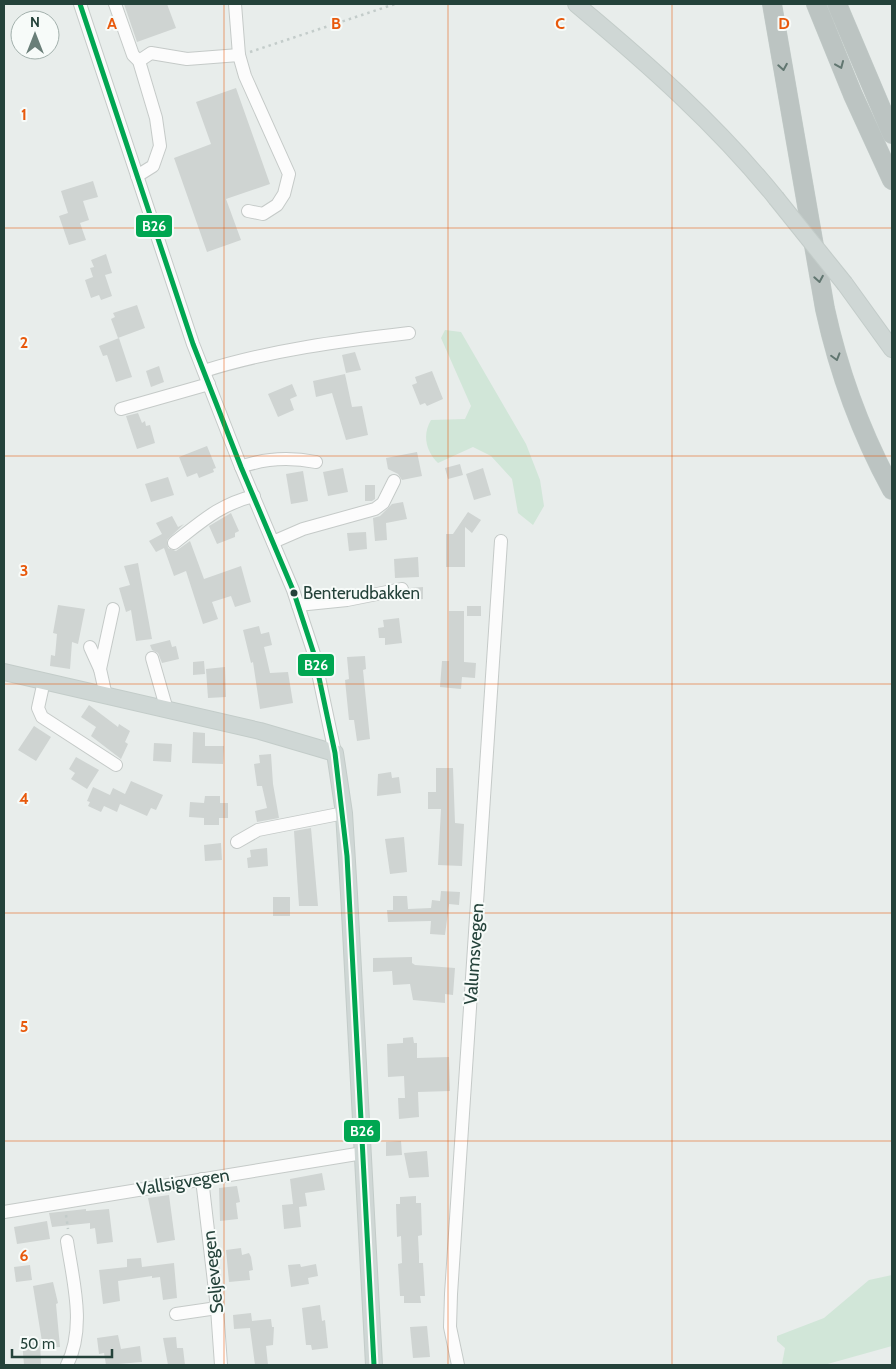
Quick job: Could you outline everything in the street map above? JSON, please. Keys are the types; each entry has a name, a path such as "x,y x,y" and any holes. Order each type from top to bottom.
{"highway":[{"path":"772,4 825,309 835,355 855,413 892,490"},
{"path":"816,4 853,95 892,180"},
{"path":"836,4 892,134"}],"main road":[{"path":"576,4 638,56 711,124 776,198 845,284 892,349"},
{"path":"4,672 260,731 335,754 344,813 374,1365"}],"street":[{"path":"80,4 204,371 298,605 314,654 335,754"},
{"path":"115,4 133,55 139,62 156,118 160,146 154,166 137,176"},
{"path":"234,4 239,55 245,76 289,174 284,194 277,205 263,214 248,211"},
{"path":"139,62 151,54 188,59 239,55"},
{"path":"204,371 270,355 409,333"},
{"path":"120,409 209,384"},
{"path":"241,467 256,461 316,462"},
{"path":"273,542 303,529 375,509 383,503 394,481"},
{"path":"174,543 204,518 235,501 254,496"},
{"name":"Valumsvegen","path":"458,1365 450,1327 451,1294 501,541"},
{"path":"298,605 347,600 402,589"},
{"path":"100,669 113,609"},
{"path":"90,647 100,669 106,696"},
{"path":"152,658 167,710"},
{"path":"44,681 38,708 42,717 116,765"},
{"path":"237,842 258,830 344,813"},
{"name":"Vallsigvegen","path":"4,1212 363,1153"},
{"name":"Seljevegen","path":"202,1179 218,1308 221,1365"},
{"path":"67,1241 77,1320 76,1336 67,1365"},
{"path":"176,1314 218,1308"}],"path":[{"path":"239,55 395,4"},
{"path":"64,1202 69,1233 67,1241"}],"green space":[{"path":"445,330 461,332 526,444 540,480 544,506 533,525 518,513 512,479 491,456 473,447 438,463 428,448 426,437 431,420 465,419 471,406 441,338"},
{"path":"892,1275 892,1346 824,1365 782,1364 785,1348 777,1341 777,1336 824,1318 869,1280"}],"building":[{"path":"124,4 167,4 176,28 137,42"},
{"path":"236,88 270,184 226,199 241,240 207,252 174,158 211,144 196,102"},
{"path":"93,181 98,197 83,201 89,220 80,223 86,240 69,245 59,216 68,213 61,191"},
{"path":"106,254 112,273 105,275 112,296 101,300 99,295 91,298 85,280 93,277 90,268 94,267 91,260"},
{"path":"137,305 145,328 118,338 111,319 115,317 113,313"},
{"path":"119,338 132,377 116,382 107,355 103,356 99,346"},
{"path":"355,352 361,370 346,373 342,355"},
{"path":"159,366 164,382 151,387 146,371"},
{"path":"432,371 443,399 427,406 425,403 420,405 412,385 417,383 415,377"},
{"path":"345,374 352,407 362,406 368,435 346,440 332,393 316,397 313,381"},
{"path":"292,384 297,396 290,399 294,410 278,417 268,394"},
{"path":"138,413 142,423 145,421 146,426 150,425 155,443 137,449 126,416"},
{"path":"207,446 216,468 213,469 214,472 199,478 197,473 187,477 179,457"},
{"path":"417,452 422,476 402,480 398,474 388,469 386,458"},
{"path":"460,464 463,475 448,479 445,468"},
{"path":"343,468 348,492 328,496 323,472"},
{"path":"483,468 491,495 474,500 466,474"},
{"path":"303,471 308,501 291,504 286,474"},
{"path":"168,477 174,495 151,502 145,484"},
{"path":"365,485 375,485 375,499 372,501 365,501"},
{"path":"403,502 407,519 386,523 387,540 375,541 373,518 380,516 392,504"},
{"path":"468,512 481,520 472,533 465,527 465,567 446,567 446,534 453,534"},
{"path":"231,513 239,531 235,533 235,537 217,544 209,526"},
{"path":"172,516 178,527 184,524 167,540 168,548 176,551 190,541 204,579 241,566 251,602 235,607 231,596 212,602 218,619 203,624 186,571 174,576 164,548 156,552 149,541 162,534 156,523"},
{"path":"366,532 367,549 349,551 347,533"},
{"path":"418,557 419,577 395,578 394,559"},
{"path":"138,563 152,639 136,641 131,610 126,612 119,588 130,585 124,566"},
{"path":"423,587 423,599 411,600 410,588"},
{"path":"58,605 85,609 78,644 72,642 70,669 50,666 51,655 55,656 57,634 53,633"},
{"path":"467,606 481,606 481,616 467,616"},
{"path":"449,611 464,611 464,662 476,663 475,678 462,677 461,689 440,687 442,661 449,661"},
{"path":"399,618 402,643 385,645 385,638 379,638 378,628 384,627 383,620"},
{"path":"259,626 261,634 269,632 272,645 264,647 270,673 288,672 293,703 260,709 253,662 251,663 243,630"},
{"path":"170,640 172,647 176,646 179,659 162,663 158,653 152,650 150,645"},
{"path":"365,656 366,669 363,670 370,739 357,741 354,720 349,720 345,680 349,679 347,657"},
{"path":"204,661 205,674 193,675 193,662"},
{"path":"225,667 226,697 208,698 206,669"},
{"path":"89,705 118,727 119,724 130,731 125,742 128,744 121,759 91,736 96,727 81,717"},
{"path":"34,726 51,737 36,761 18,750"},
{"path":"193,732 205,733 205,746 224,746 223,764 192,763"},
{"path":"154,743 172,744 171,762 153,761"},
{"path":"271,754 273,784 279,818 257,822 255,811 267,808 262,786 257,786 254,764 260,763 259,755"},
{"path":"76,757 99,770 87,789 71,779 75,773 69,769"},
{"path":"436,768 453,768 455,823 464,824 462,866 438,865 441,809 428,809 428,792 436,792"},
{"path":"391,772 392,778 399,777 401,793 377,796 378,774"},
{"path":"131,781 163,795 156,810 151,808 147,816 120,804 117,812 104,806 101,812 88,806 90,802 87,801 93,787 110,795 113,788 125,794"},
{"path":"205,796 220,796 220,803 228,803 228,818 219,818 219,825 204,825 204,818 189,817 190,802 204,803"},
{"path":"311,828 318,906 299,906 294,831"},
{"path":"404,837 407,872 390,874 385,839"},
{"path":"221,843 222,860 205,861 204,845"},
{"path":"267,848 268,866 248,868 247,858 251,857 250,850"},
{"path":"441,891 460,892 459,905 449,904 445,935 430,934 431,921 388,922 387,910 393,910 393,896 407,896 408,909 431,908 432,900 440,901"},
{"path":"273,897 290,897 290,916 273,916"},
{"path":"412,957 412,963 415,965 455,968 453,995 445,994 445,1003 413,1000 410,984 393,985 392,971 373,972 373,958"},
{"path":"413,1037 414,1043 417,1043 417,1058 449,1057 450,1091 418,1092 419,1117 399,1119 398,1098 405,1098 404,1076 388,1077 387,1044 403,1043 403,1038"},
{"path":"401,1141 402,1155 386,1156 386,1142"},
{"path":"427,1151 429,1177 409,1178 404,1153"},
{"path":"322,1173 325,1190 305,1193 307,1206 299,1207 301,1227 284,1229 282,1205 293,1204 290,1179"},
{"path":"237,1186 240,1202 236,1203 238,1219 220,1221 219,1188"},
{"path":"169,1195 175,1240 157,1243 148,1198"},
{"path":"416,1196 416,1203 421,1203 422,1235 418,1236 419,1263 423,1263 425,1296 420,1296 421,1303 404,1303 404,1296 400,1296 398,1264 402,1263 401,1236 397,1237 396,1204 400,1204 400,1197"},
{"path":"86,1209 86,1211 109,1209 113,1242 97,1244 95,1228 90,1229 90,1223 52,1227 49,1213"},
{"path":"47,1221 50,1239 17,1244 14,1227"},
{"path":"241,1248 242,1255 249,1253 251,1257 253,1270 249,1271 250,1280 229,1282 226,1250"},
{"path":"141,1258 142,1267 174,1263 177,1298 163,1300 160,1277 152,1278 152,1276 118,1281 120,1301 103,1304 99,1270 127,1267 127,1259"},
{"path":"300,1264 301,1267 316,1264 318,1276 308,1278 309,1284 291,1287 288,1265"},
{"path":"30,1265 32,1280 16,1282 14,1267"},
{"path":"53,1282 58,1303 56,1304 60,1347 43,1348 33,1286"},
{"path":"320,1305 322,1321 325,1320 328,1348 312,1350 311,1345 306,1345 302,1308"},
{"path":"251,1313 252,1321 271,1319 272,1327 274,1327 273,1345 266,1346 268,1365 255,1365 250,1328 234,1329 233,1315"},
{"path":"427,1326 430,1357 413,1358 410,1327"},
{"path":"118,1335 121,1349 140,1346 142,1362 106,1365 104,1353 99,1354 97,1338"},
{"path":"176,1337 177,1348 183,1348 185,1365 168,1365 163,1338"},
{"path":"40,1340 41,1365 24,1365 22,1341"}],"transit line":[{"name":"B26","path":"80,4 193,344 241,467 293,590 314,654 335,753 347,856 374,1365"}],"place":[{"name":"Benterudbakken","path":"294,593"}]}
